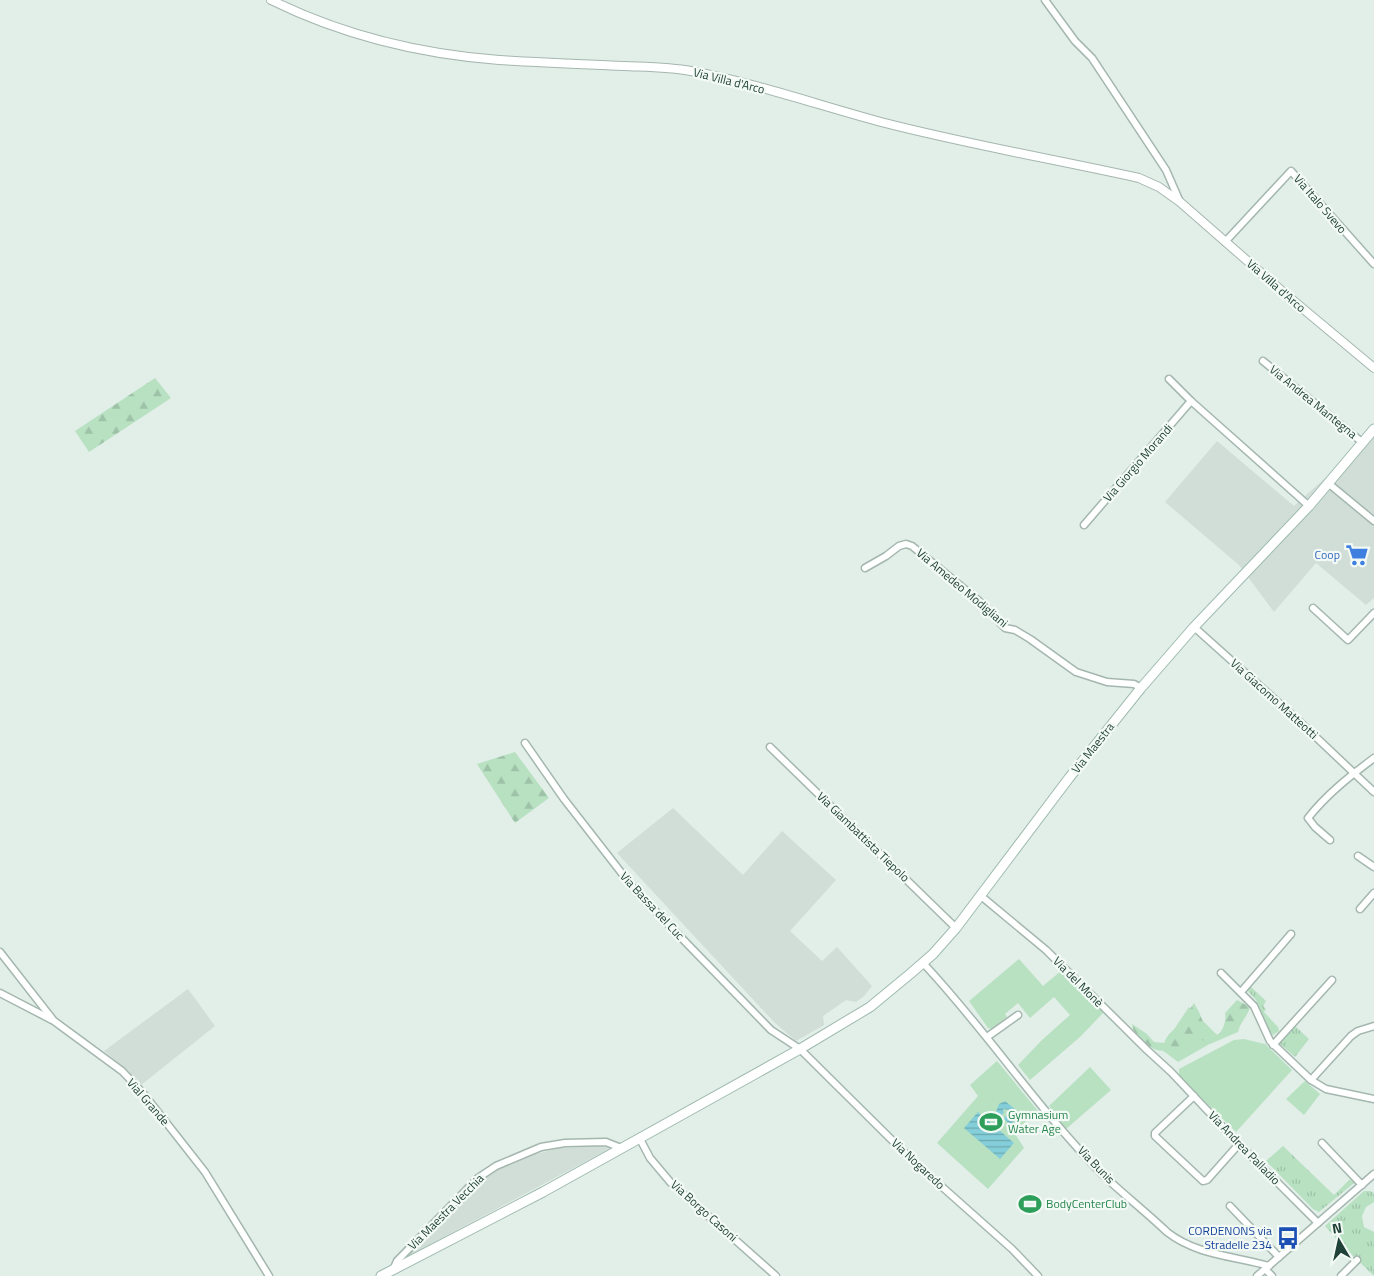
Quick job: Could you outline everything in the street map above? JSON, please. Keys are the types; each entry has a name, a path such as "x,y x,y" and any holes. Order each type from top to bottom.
{"main road":[{"name":"Via Maestra","path":"800,1050 870,1007 923,963 956,928 1075,771 1141,688 1194,627 1309,506 1374,430"},
{"name":"Via Maestra Vecchia","path":"381,1276 640,1139 800,1050"}],"street":[{"name":"Via Villa d'Arco","path":"271,0 328,24 374,39 437,53 499,60 690,71 736,81 879,121 968,143 1139,178 1160,187 1180,202 1374,368"},
{"name":"Via Villa d'Arco","path":"1044,0 1075,41 1092,58 1166,170 1180,202"},
{"name":"Via Italo Svevo","path":"1226,242 1291,171 1374,264"},
{"name":"Via Andrea Mantegna","path":"1263,361 1363,443"},
{"path":"1169,379 1191,401 1309,506"},
{"name":"Via Giorgio Morandi","path":"1084,525 1191,401"},
{"path":"1328,483 1374,521"},
{"name":"Via Amedeo Modigliani","path":"865,568 899,546 906,544 912,546 979,601 1005,628 1015,630 1030,639 1076,672 1107,682 1134,684 1141,688"},
{"path":"1313,608 1348,640 1374,613"},
{"name":"Via Giacomo Matteotti","path":"1194,627 1294,716 1374,792"},
{"name":"Via Bassa del Cuc","path":"525,743 564,799 634,889 771,1030 800,1050"},
{"name":"Via Giambattista Tiepolo","path":"770,747 956,928"},
{"path":"1330,840 1308,818 1318,805 1353,773 1374,758"},
{"path":"1358,856 1374,867"},
{"path":"1360,909 1374,893"},
{"name":"Via del Monè","path":"981,896 1046,950 1171,1072"},
{"path":"1241,992 1291,934"},
{"name":"Vial Grande","path":"0,952 54,1021 122,1071 143,1093 205,1172 269,1276"},
{"name":"Via Bunis","path":"923,963 954,996 1044,1109 1102,1174 1167,1232 1178,1240 1208,1252 1267,1268"},
{"path":"1221,973 1254,1006 1273,1045 1311,1080 1326,1089 1373,1097"},
{"path":"1273,1045 1332,980"},
{"path":"0,993 54,1021"},
{"path":"987,1037 1018,1015"},
{"path":"1311,1080 1351,1036 1358,1031 1374,1026"},
{"name":"Via Nogaredo","path":"800,1050 913,1161 1012,1249 1038,1276"},
{"name":"Via Andrea Palladio","path":"1171,1072 1318,1223"},
{"path":"1194,1096 1155,1136 1203,1181 1207,1180 1239,1144"},
{"name":"Via Borgo Casoni","path":"640,1139 650,1158 671,1183 776,1276"},
{"name":"Via Maestra Vecchia","path":"393,1270 398,1261 478,1178 496,1166 540,1147 565,1143 606,1142 622,1148"},
{"path":"1322,1143 1362,1185"},
{"path":"1257,1276 1374,1174"},
{"path":"1230,1206 1279,1257"},
{"path":"1341,1276 1357,1260"},
{"path":"1267,1268 1272,1276"}],"shaded area":[{"path":"1374,434 1374,598 1366,605 1316,563 1274,612 1239,565 1165,502 1217,441 1294,506"},
{"path":"673,808 743,875 782,831 836,880 790,931 822,961 837,947 872,986 864,996 856,1002 846,1000 823,1016 824,1025 796,1041 775,1023 617,853"},
{"path":"188,989 215,1026 141,1085 125,1068 104,1051"},
{"path":"599,1146 611,1148 410,1255 476,1184 497,1168 531,1155 561,1148"}],"green space":[{"path":"155,378 171,398 89,452 75,431"},
{"path":"515,752 549,798 515,823 477,764"},
{"path":"1019,959 1043,986 1062,970 1104,1012 1080,1037 1030,1080 1018,1065 1070,1015 1054,997 1030,1018 1018,1003 1005,1014 1007,1017 992,1029 988,1028 969,1001"},
{"path":"1249,985 1266,1001 1263,1006 1266,1009 1264,1012 1278,1027 1279,1031 1273,1035 1270,1033 1256,1000 1247,990"},
{"path":"1237,1000 1250,1007 1238,1032 1210,1044 1192,1035 1185,1036 1182,1045 1183,1057 1179,1059 1149,1046 1134,1032 1132,1024 1147,1034 1154,1042 1164,1043 1171,1032 1188,1017 1188,1012 1194,1003 1207,1032 1214,1035 1219,1034 1224,1024 1225,1013"},
{"path":"1189,1007 1220,1038 1178,1062 1161,1049"},
{"path":"1294,1025 1309,1039 1295,1057 1279,1043"},
{"path":"1244,1039 1265,1044 1292,1070 1236,1132 1183,1080 1179,1075 1179,1069 1234,1040"},
{"name":"Gymnasium Water Age","path":"997,1061 1038,1111 1014,1132 1024,1148 988,1189 937,1143 978,1096 970,1085"},
{"path":"1090,1067 1111,1090 1066,1129 1049,1106"},
{"path":"1305,1081 1320,1094 1304,1115 1286,1099"},
{"path":"1283,1146 1334,1195 1350,1179 1354,1183 1319,1212 1313,1209 1266,1161"},
{"path":"1364,1191 1374,1193 1374,1202 1366,1207 1362,1216 1364,1227 1374,1232 1374,1276 1325,1226"}],"water":[{"path":"1005,1101 1021,1114 1011,1125 1004,1119 1010,1110 1003,1109 1004,1113 1001,1115 996,1112 999,1104"},
{"path":"978,1112 1014,1143 1000,1159 964,1128"}],"place":[{"name":"Coop","path":"1357,555"},
{"name":"Gymnasium Water Age","path":"991,1122"},
{"name":"BodyCenterClub","path":"1030,1204"},
{"name":"CORDENONS via Stradelle 234","path":"1288,1238"}]}
